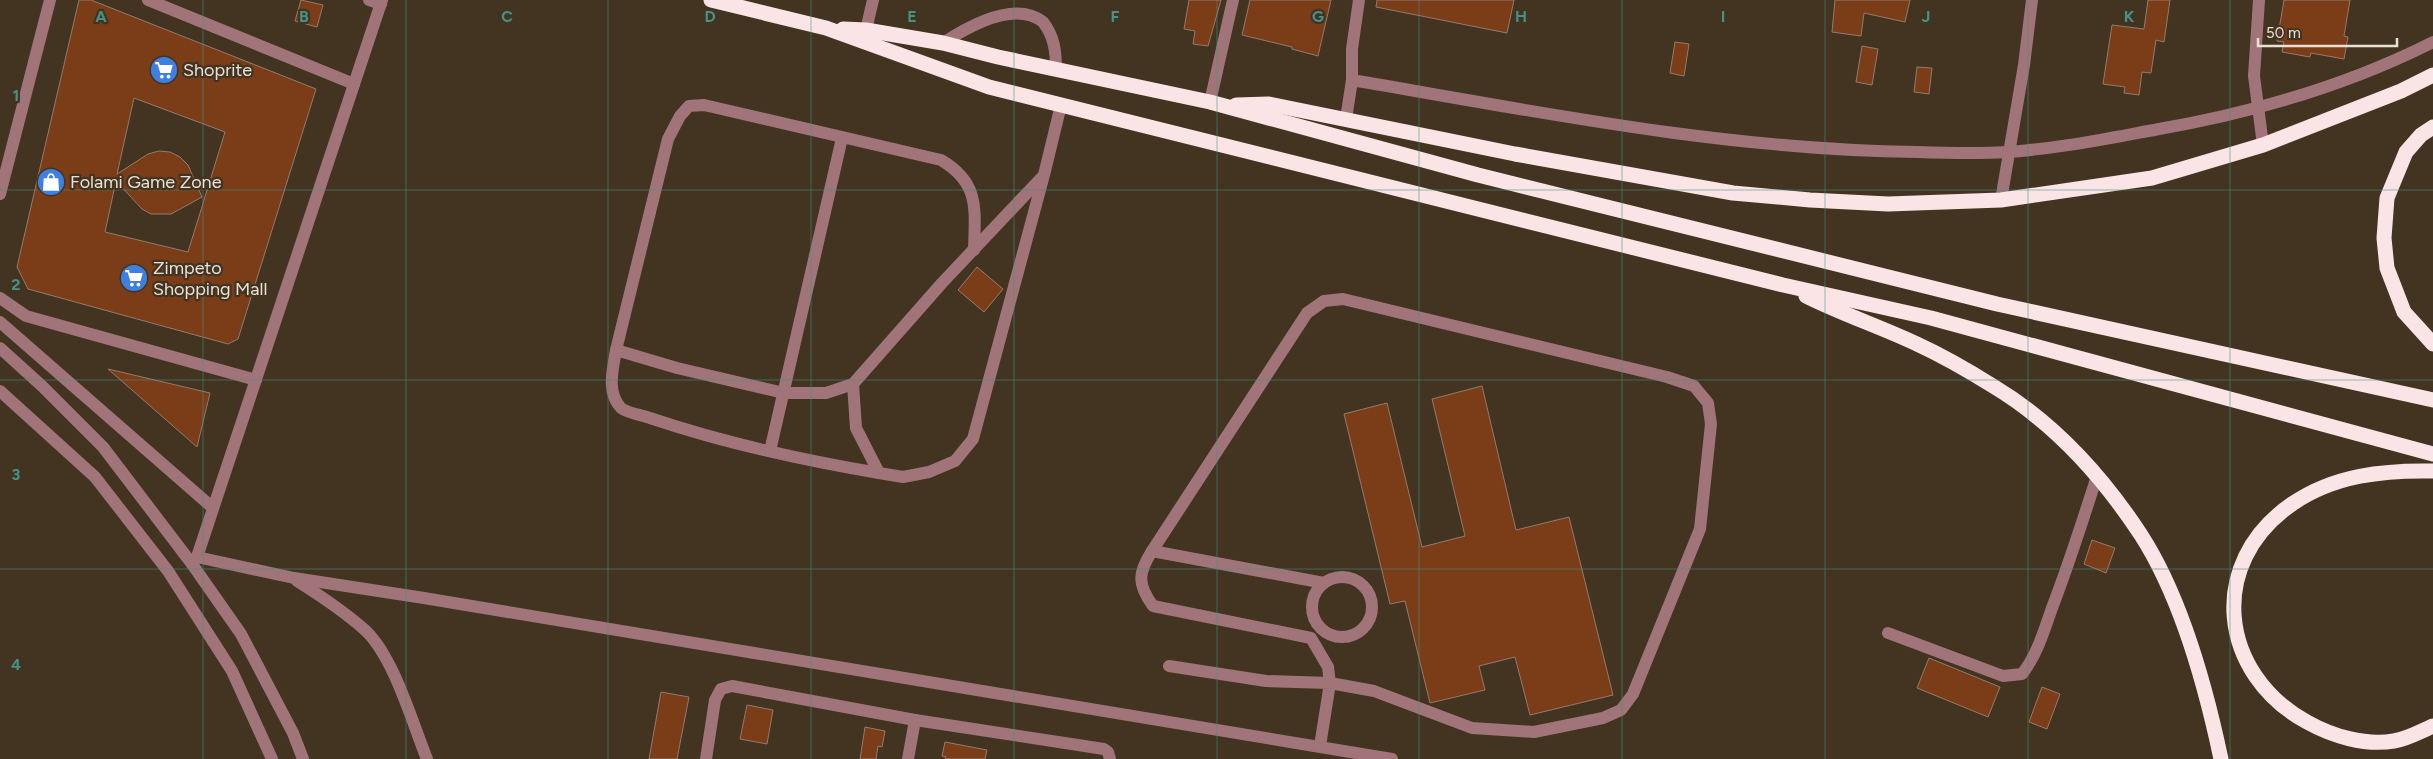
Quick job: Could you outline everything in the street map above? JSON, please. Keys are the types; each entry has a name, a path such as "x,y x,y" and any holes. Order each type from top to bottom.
{"highway":[{"path":"711,0 826,28 989,87 1783,285 1930,318 2433,454"},
{"path":"826,28 866,30 943,43 1215,104 1478,175 1997,304 2433,400"},
{"path":"1215,104 1269,104 1515,154 1733,193 1810,200 1888,204 2001,200 2152,178 2263,145 2401,90 2433,75"},
{"path":"2433,127 2422,135 2406,152 2388,198 2384,238 2387,268 2404,312 2433,344"},
{"path":"1783,285 1840,313 1917,344 1994,387 2046,423 2097,476 2142,536 2165,582 2183,625 2202,683 2221,759"},
{"path":"2433,471 2390,470 2360,475 2314,492 2293,503 2272,519 2248,551 2236,581 2233,618 2243,656 2260,685 2285,710 2320,729 2355,741 2395,741 2433,726"}],"street":[{"path":"0,194 50,0"},
{"path":"148,0 354,84"},
{"path":"866,30 872,0"},
{"path":"1215,104 1233,0"},
{"path":"1346,119 1352,80 1352,49 1359,0"},
{"path":"2001,200 2024,65 2032,0"},
{"path":"2259,0 2254,76 2256,108 2263,145"},
{"path":"194,561 354,84 377,1"},
{"path":"943,43 979,20 1022,4 1040,18 1048,29 1056,51 1056,69"},
{"path":"1352,80 1687,135 1842,152 2009,152 2098,140 2203,121 2308,95 2392,63 2433,42"},
{"path":"974,250 976,207 966,181 958,170 941,160 704,105 689,106 680,116 668,139 616,350 611,385 613,396 622,409 681,429 770,451 879,473 903,477 929,472 955,461 974,438 1061,105"},
{"path":"770,451 842,138"},
{"path":"616,350 677,368 784,393 826,393 853,384 942,283 1044,175"},
{"path":"0,298 26,316 256,380"},
{"path":"1169,666 1266,681 1330,683 1374,691 1472,728 1534,732 1602,718 1621,710 1633,694 1700,529 1711,424 1708,403 1694,386 1667,377 1343,299 1324,301 1307,313 1142,566 1141,583 1153,606 1311,638 1328,667 1330,683 1320,746"},
{"path":"0,322 213,508"},
{"path":"0,348 42,386 103,447 194,561 241,634 293,733 303,759"},
{"path":"853,384 856,428 879,473"},
{"path":"0,391 95,477 168,571 232,672 272,759"},
{"path":"1888,633 2003,676 2022,674 2032,662 2040,642 2070,562 2097,476"},
{"path":"1152,551 1324,583 1341,577 1359,582 1370,596 1372,614 1362,630 1346,637 1328,633 1320,628 1314,617 1312,605 1316,593 1324,583"},
{"path":"194,561 1392,759"},
{"path":"294,578 334,605 367,632 388,663 427,759"},
{"path":"1311,638 1320,628"},
{"path":"706,759 716,700 721,689 732,686 915,720 1104,749 1108,752 1110,759"},
{"path":"908,759 915,720"}],"building":[{"path":"79,0 91,0 316,89 238,339 228,344 28,289 17,267","holes":["134,98 225,132 188,252 105,232 116,181 142,209 151,214 171,214 202,197 188,165 180,157 170,152 159,151 148,154 117,174"]},
{"path":"301,0 323,5 317,27 295,21"},
{"path":"1189,0 1221,0 1208,46 1193,44 1195,31 1184,29"},
{"path":"1250,0 1331,0 1318,56 1292,49 1292,47 1242,35"},
{"path":"1377,0 1514,0 1507,33 1376,7"},
{"path":"1835,0 1910,0 1905,22 1864,13 1861,36 1832,32"},
{"path":"2148,0 2170,0 2164,42 2156,40 2151,73 2142,72 2139,95 2124,93 2125,87 2103,84 2112,25 2144,29"},
{"path":"2284,0 2350,0 2344,36 2348,37 2344,59 2311,53 2310,57 2282,52 2284,42 2277,41"},
{"path":"1675,42 1689,44 1684,76 1670,73"},
{"path":"1862,46 1878,49 1872,85 1856,82"},
{"path":"1917,67 1932,68 1929,94 1914,92"},
{"path":"977,267 1003,289 984,312 958,290"},
{"path":"108,369 210,393 197,447"},
{"path":"1482,386 1516,530 1569,517 1613,695 1530,715 1515,657 1479,666 1485,690 1430,703 1405,601 1390,604 1344,414 1387,403 1422,547 1465,536 1432,399"},
{"path":"2092,540 2115,548 2106,573 2084,564"},
{"path":"1929,658 2000,687 1988,717 1917,688"},
{"path":"2042,687 2060,694 2047,729 2029,722"},
{"path":"661,692 689,697 677,759 649,759"},
{"path":"747,705 773,710 767,744 740,739"},
{"path":"865,727 885,731 882,747 878,746 876,759 860,759"},
{"path":"945,742 987,750 985,759 945,759 946,757 942,756"}],"place":[{"name":"Shoprite","path":"164,70"},
{"name":"Folami Game Zone","path":"51,182"},
{"name":"Zimpeto Shopping Mall","path":"134,278"}]}
